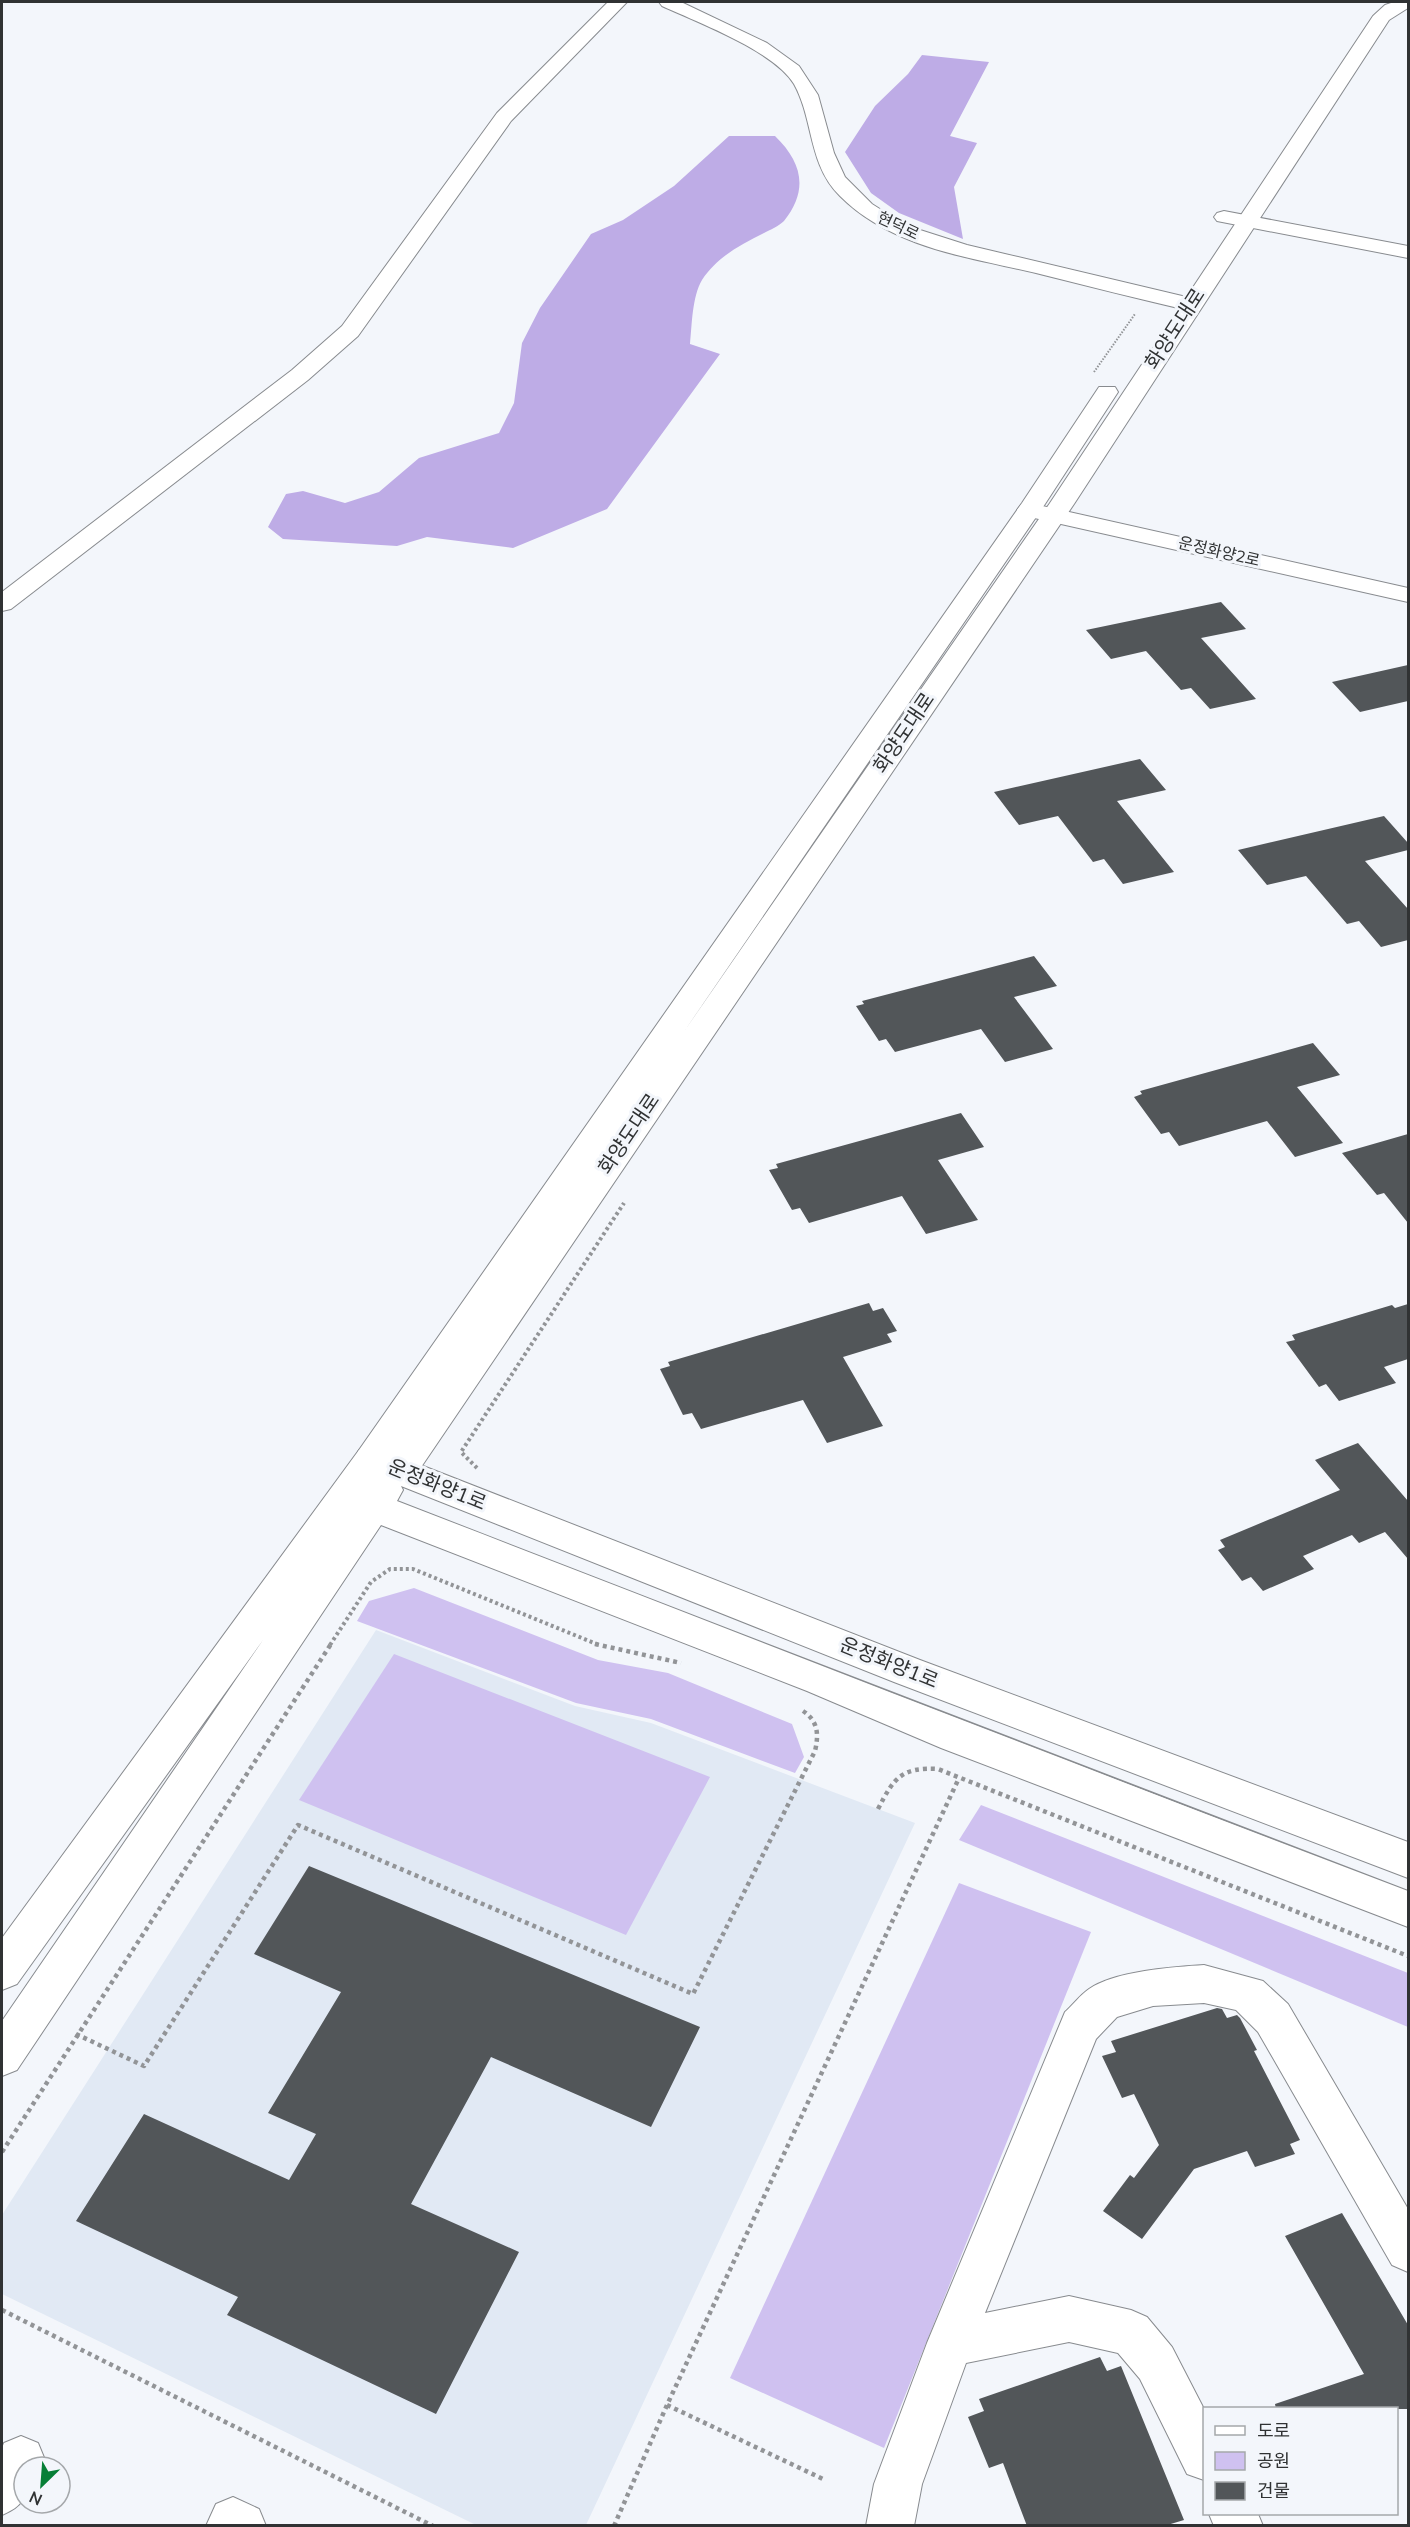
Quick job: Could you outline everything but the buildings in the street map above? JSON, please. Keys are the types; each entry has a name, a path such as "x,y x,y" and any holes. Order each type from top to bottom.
{"street":[{"path":"2,604 300,375 350,331 504,117 618,2"},
{"name":"현덕로","path":"668,2 777,56 801,81 812,108 824,155 844,189 872,214 936,243 1180,295"},
{"path":"1251,180 1371,12 1391,2"},
{"name":"화양도대로","path":"360,1502 1045,507 1180,295 1238,211 1382,16 1391,9 1408,2"},
{"path":"1238,211 1408,243"},
{"path":"1238,211 1408,252"},
{"name":"화양도대로","path":"1212,235 1238,211"},
{"name":"화양도대로","path":"1156,319 1180,295"},
{"name":"화양도대로","path":"1045,507 1116,379"},
{"name":"운정화양2로","path":"1045,507 1408,583"},
{"name":"운정화양2로","path":"1045,507 1408,595"},
{"name":"운정화양1로","path":"386,1464 907,1671 1408,1860"},
{"path":"360,1502 809,1676 954,1736 1408,1909"},
{"path":"2,1971 360,1502"},
{"path":"2,2056 360,1502"},
{"path":"890,2526 898,2484 950,2343 1080,2026 1104,2002 1153,1987 1204,1984 1248,1994 1273,2018 1408,2250"},
{"path":"950,2343 1069,2319 1131,2333 1156,2363 1203,2455"},
{"path":"230,2526 233,2521 242,2526"}],"path":[{"path":"461,1452 625,1202"},
{"path":"2,2152 76,2034 371,1582 390,1569 413,1569 601,1646 688,1664"},
{"path":"76,2034 144,2066 298,1825 693,1994 815,1751 819,1734 814,1720 795,1708"},
{"path":"878,1809 900,1773 919,1767 938,1769 1408,1956"},
{"path":"614,2526 667,2405 959,1778"},
{"path":"2,2310 433,2526"},
{"path":"667,2405 825,2480"}],"shaded area":[{"path":"922,55 989,62 950,136 977,143 954,187 963,239 899,213 871,193 845,152 875,106 908,74"},
{"path":"729,136 775,136 796,166 799,177 797,198 792,210 782,223 730,252 702,280 694,303 690,344 720,354 607,509 513,548 427,537 397,546 283,539 268,527 286,494 303,491 345,503 379,492 419,458 499,433 514,403 522,343 540,308 591,234 623,220 674,186"},
{"path":"376,1630 575,1706 651,1723 915,1823 586,2525 476,2525 2,2294 2,2215"}],"green space":[{"path":"414,1588 598,1660 668,1673 792,1724 804,1757 795,1773 651,1719 576,1703 357,1621 369,1601"},
{"path":"394,1654 710,1777 626,1935 299,1800"},
{"path":"981,1805 1408,1973 1408,2027 959,1840"},
{"path":"959,1883 1091,1932 884,2448 730,2378"}]}
